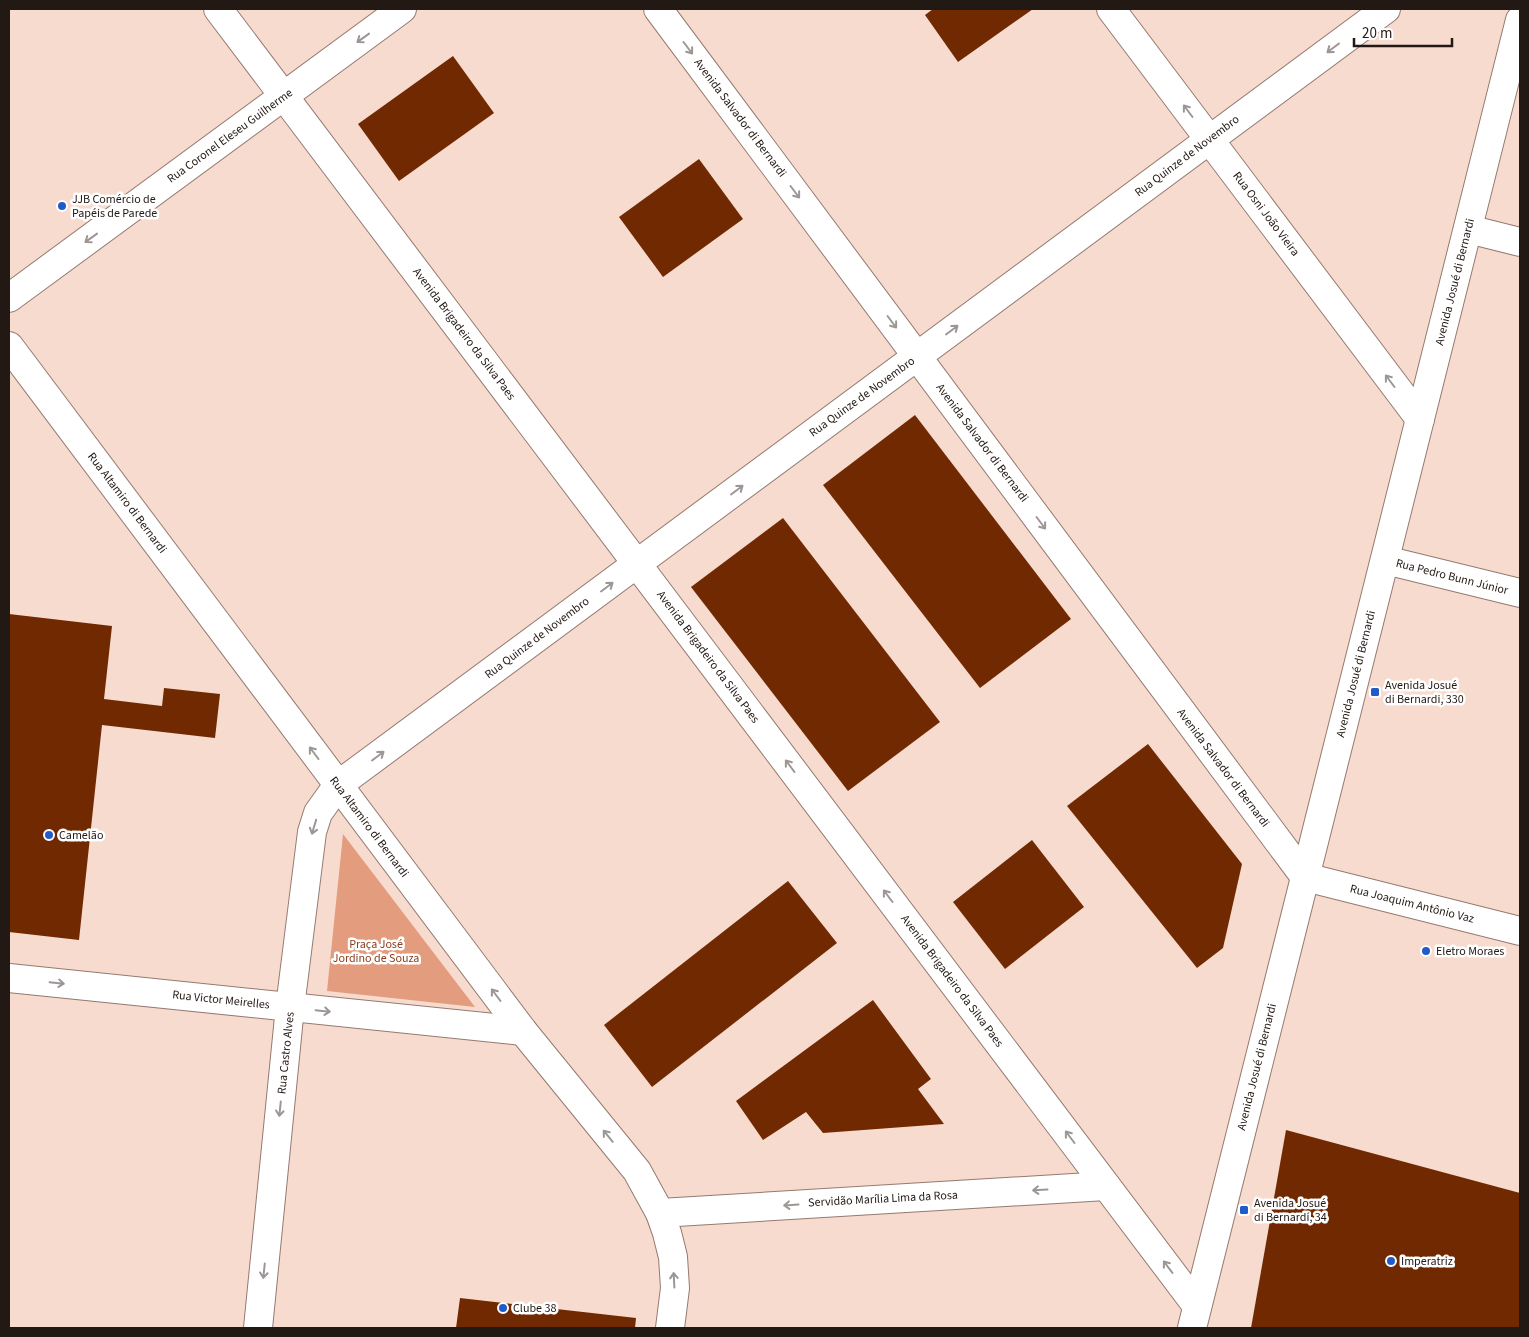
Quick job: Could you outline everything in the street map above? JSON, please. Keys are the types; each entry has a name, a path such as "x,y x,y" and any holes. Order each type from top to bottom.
{"street":[{"name":"Avenida Brigadeiro da Silva Paes","path":"218,9 1106,1186 1194,1317"},
{"name":"Rua Coronel Eleseu Guilherme","path":"9,298 402,9"},
{"name":"Avenida Salvador di Bernardi","path":"658,9 1305,877"},
{"name":"Rua Osni João Vieira","path":"1111,9 1420,419"},
{"name":"Rua Quinze de Novembro","path":"338,785 1386,9"},
{"name":"Avenida Josué di Bernardi","path":"1194,1317 1520,20"},
{"path":"1468,230 1520,242"},
{"name":"Rua Altamiro di Bernardi","path":"9,346 523,1031 636,1171 660,1213 673,1256 675,1288 670,1328"},
{"name":"Rua Pedro Bunn Júnior","path":"1384,560 1520,594"},
{"name":"Rua Castro Alves","path":"258,1328 290,1007 312,832 318,812 338,785"},
{"name":"Rua Joaquim Antônio Vaz","path":"1305,877 1520,932"},
{"name":"Rua Victor Meirelles","path":"9,978 523,1031"},
{"name":"Servidão Marília Lima da Rosa","path":"660,1213 1106,1186"}],"green space":[{"name":"Praça José Jordino de Souza","path":"343,834 475,1007 327,991"}],"building":[{"path":"933,9 1033,9 958,62 925,15"},
{"path":"453,56 494,113 399,181 358,124"},
{"path":"699,159 743,219 663,277 619,217"},
{"path":"915,415 1071,619 980,688 823,485"},
{"path":"783,518 940,722 848,791 691,587"},
{"name":"Camelão","path":"9,614 112,626 104,699 162,706 164,688 220,694 215,738 102,725 79,940 9,932"},
{"path":"1148,744 1242,864 1223,948 1197,968 1067,806"},
{"path":"1032,840 1084,907 1005,969 953,902"},
{"path":"788,881 837,943 652,1087 604,1025"},
{"path":"873,1000 931,1079 918,1089 944,1124 823,1133 806,1112 763,1140 736,1101"},
{"name":"Imperatriz","path":"1286,1130 1520,1193 1520,1328 1251,1328"},
{"name":"Clube 38","path":"460,1298 636,1318 635,1328 456,1328"}],"place":[{"name":"JJB Comércio de Papéis de Parede","path":"62,206"},
{"name":"Avenida Josué di Bernardi, 330","path":"1375,692"},
{"name":"Camelão","path":"49,835"},
{"name":"Eletro Moraes","path":"1426,951"},
{"name":"Avenida Josué di Bernardi, 34","path":"1244,1210"},
{"name":"Imperatriz","path":"1391,1261"},
{"name":"Clube 38","path":"503,1308"}]}
